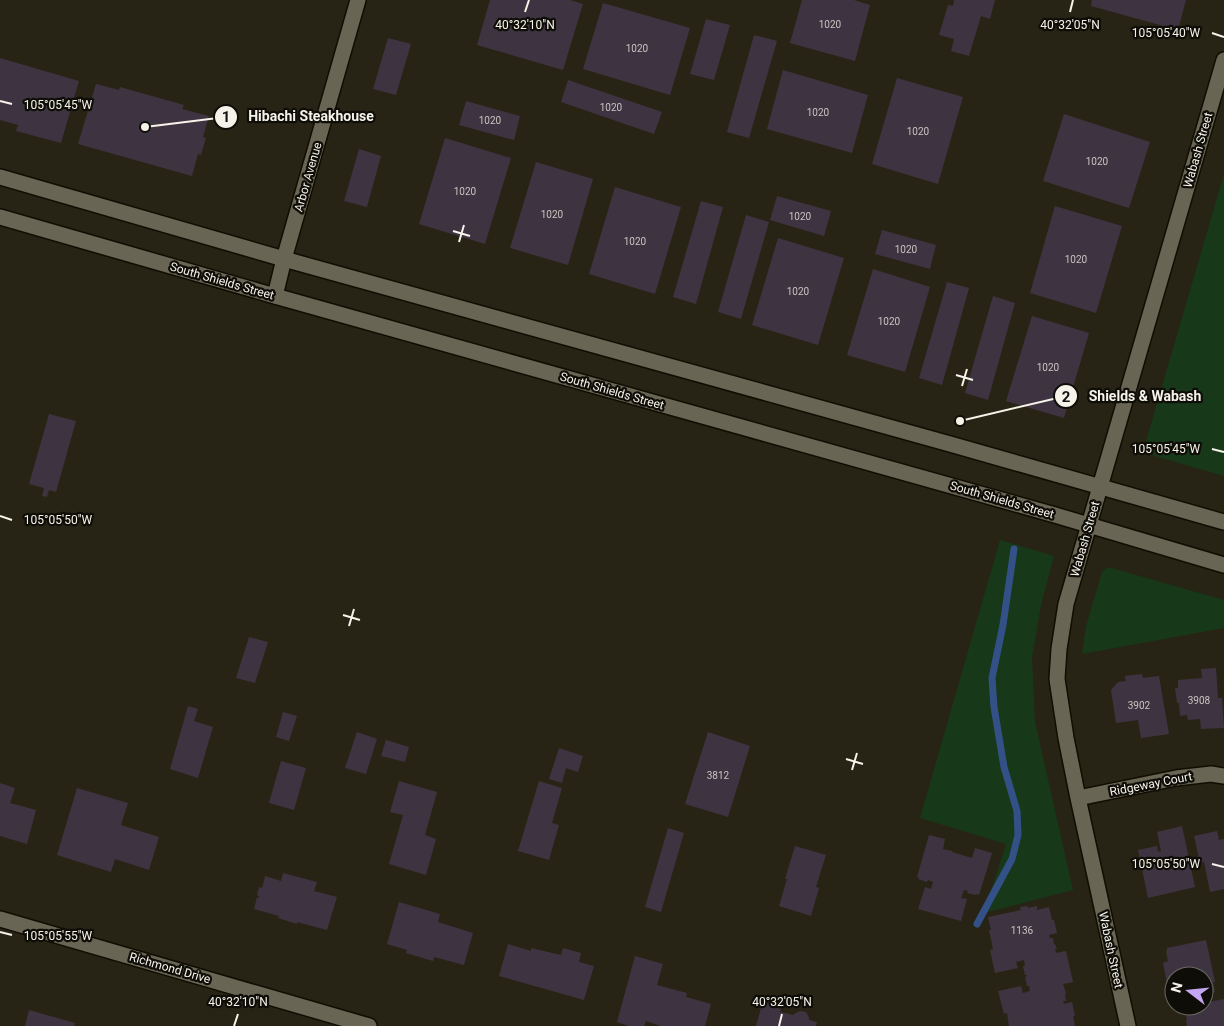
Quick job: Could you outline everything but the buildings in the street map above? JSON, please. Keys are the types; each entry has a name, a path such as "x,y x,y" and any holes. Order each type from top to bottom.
{"main road":[{"name":"Arbor Avenue","path":"275,296 358,0"},
{"name":"Wabash Street","path":"1128,1026 1066,738 1057,679 1058,649 1066,604 1224,60"},
{"path":"0,177 284,259 1224,522"},
{"name":"South Shields Street","path":"0,217 1089,525 1224,565"},
{"name":"Ridgeway Court","path":"1078,798 1176,778 1211,774 1224,776"},
{"name":"Richmond Drive","path":"0,919 369,1026"}],"green space":[{"path":"1224,174 1224,476 1155,456 1148,451 1146,441"},
{"path":"1000,540 1054,556 1041,605 1032,658 1035,722 1073,890 984,913 1006,844 920,818"},
{"path":"1108,567 1224,600 1224,628 1082,654 1086,626 1102,572"}],"waterway":[{"path":"977,924 1012,859 1018,835 1017,811 1004,767 994,707 992,678 1003,625 1014,549"}],"place":[{"name":"Hibachi Steakhouse","path":"145,127"},
{"name":"Shields & Wabash","path":"960,421"}]}
